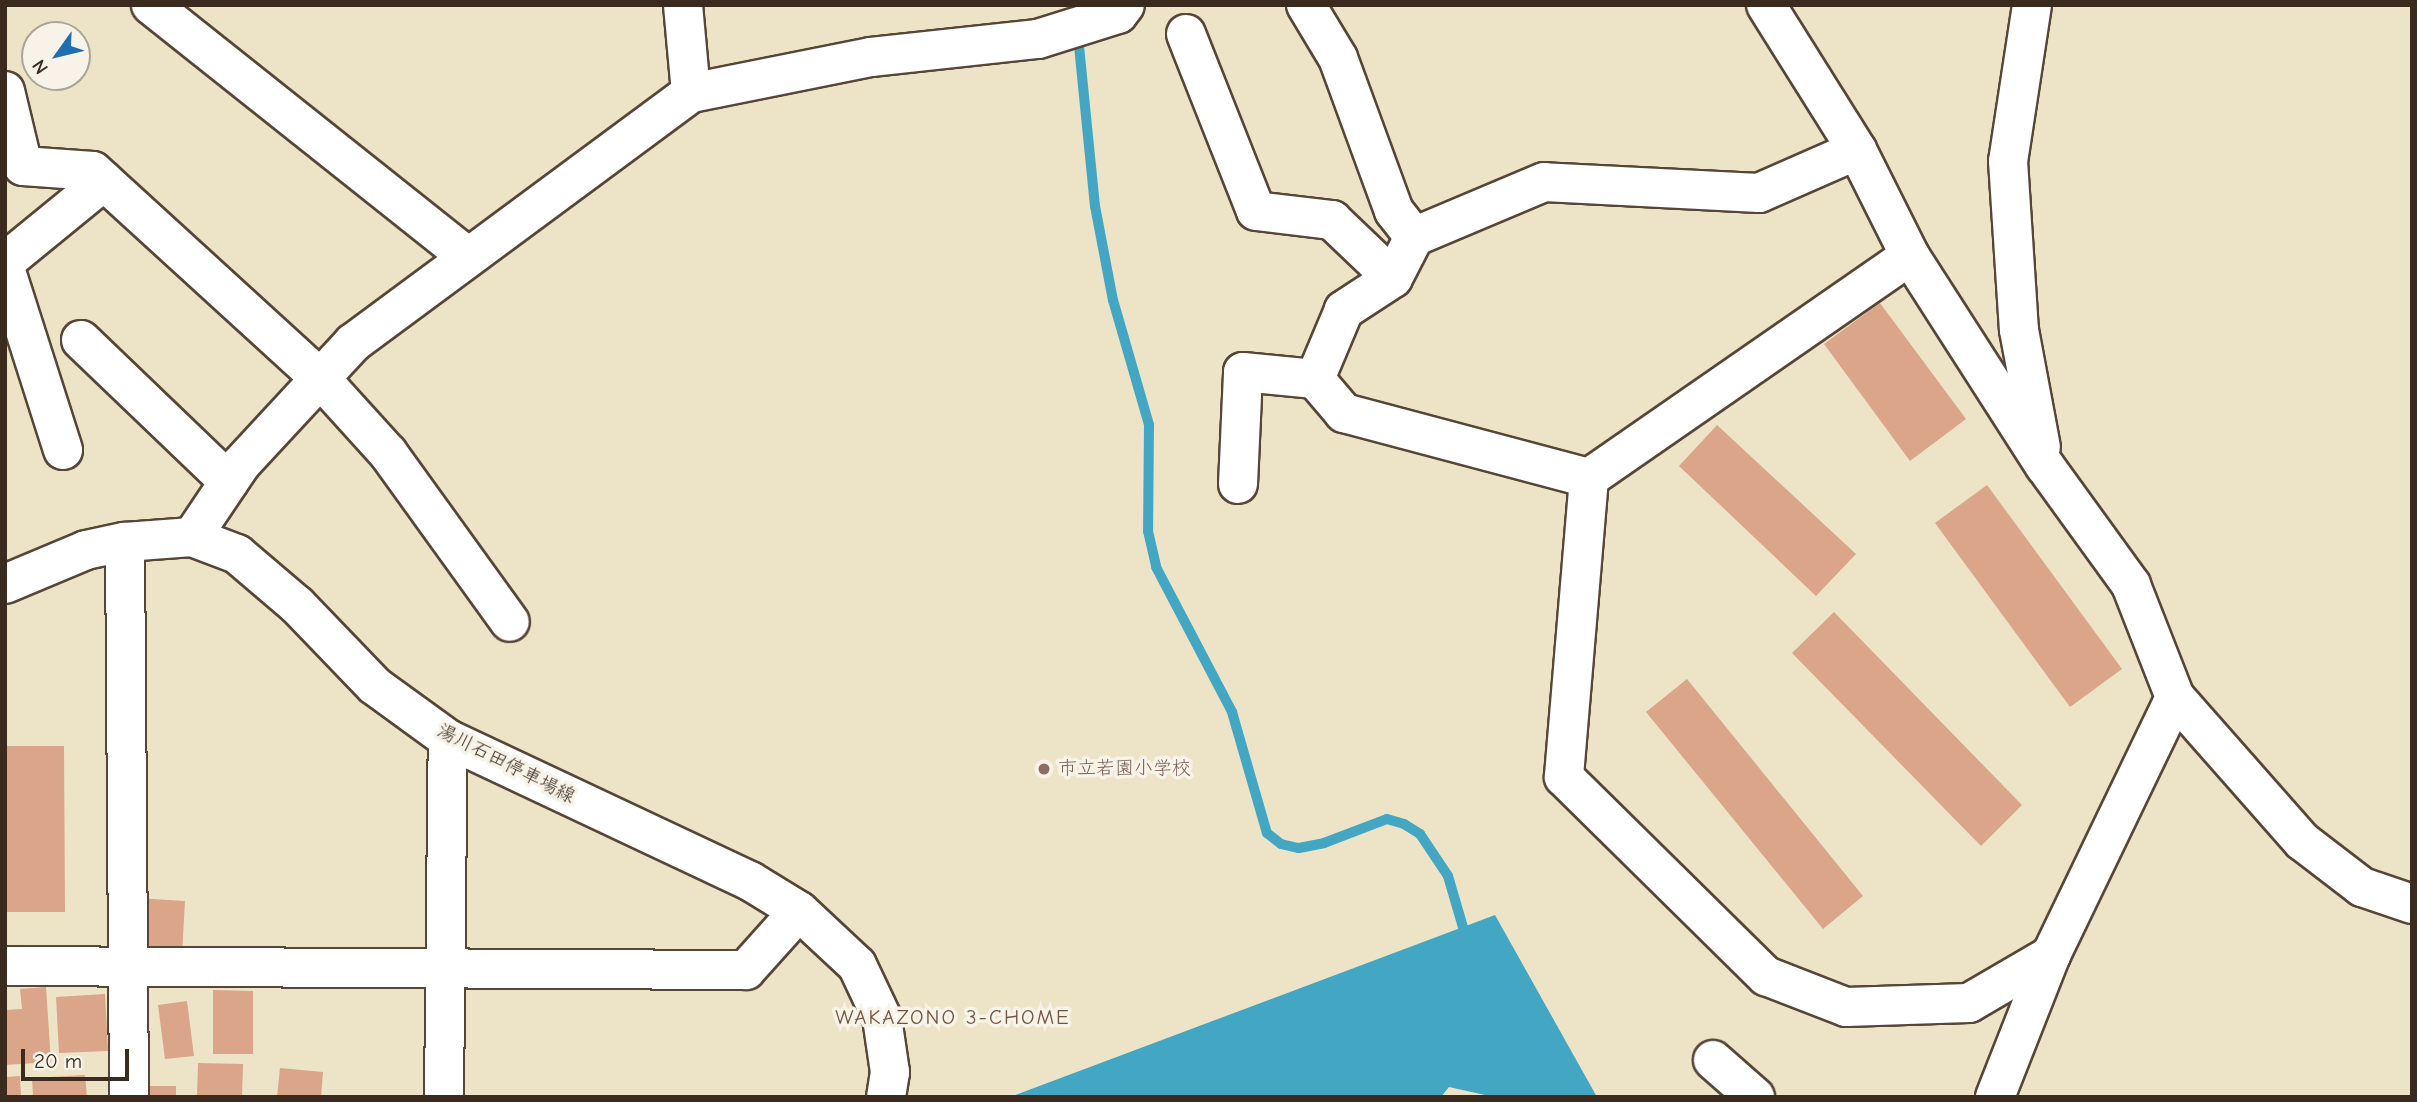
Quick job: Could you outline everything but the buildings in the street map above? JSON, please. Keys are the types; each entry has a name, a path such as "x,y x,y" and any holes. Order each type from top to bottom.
{"street":[{"path":"150,5 468,257"},
{"path":"683,5 691,93"},
{"path":"192,537 229,482 353,343 691,93 871,57 1038,39 1118,14 1125,5"},
{"path":"1306,5 1338,58 1394,211 1414,237"},
{"path":"1766,5 1857,150 1910,257 2045,466 2131,585 2175,697 2302,841 2362,887 2412,904"},
{"path":"2032,5 2008,161 2019,330 2045,466"},
{"path":"1186,34 1256,211 1332,220 1393,278"},
{"path":"5,92 23,166 93,171 320,378 388,453 510,622"},
{"path":"1315,379 1343,310 1393,278 1414,237 1544,182 1759,193 1857,150"},
{"path":"63,450 6,271 104,181"},
{"path":"1238,484 1242,372 1315,379 1344,413 1589,478 1910,257"},
{"path":"81,340 229,482"},
{"path":"1589,478 1564,777 1766,976 1846,1007 1969,1003 2051,955"},
{"name":"湯川石田停車場線","path":"5,584 86,550 125,542 192,537 237,554 297,605 375,686 448,739 750,881 799,911 857,965 877,1007 890,1072 886,1097"},
{"path":"125,542 129,1097"},
{"path":"1995,1097 2051,955 2175,697"},
{"path":"444,1097 448,739"},
{"path":"5,966 746,970 799,911"},
{"path":"1713,1060 1755,1097"}],"water":[{"path":"1495,915 1597,1097 1494,1097 1449,1087 1441,1097 1010,1097"}],"waterway":[{"path":"1078,36 1095,206 1113,300 1149,425 1148,531 1156,567 1232,712 1267,833 1281,844 1299,848 1324,843 1387,819 1404,824 1420,834 1448,876 1467,941"}],"place":[{"name":"市立若園小学校","path":"1044,769"}],"district":[{"name":"WAKAZONO 3-CHOME","path":"953,1017"}]}
